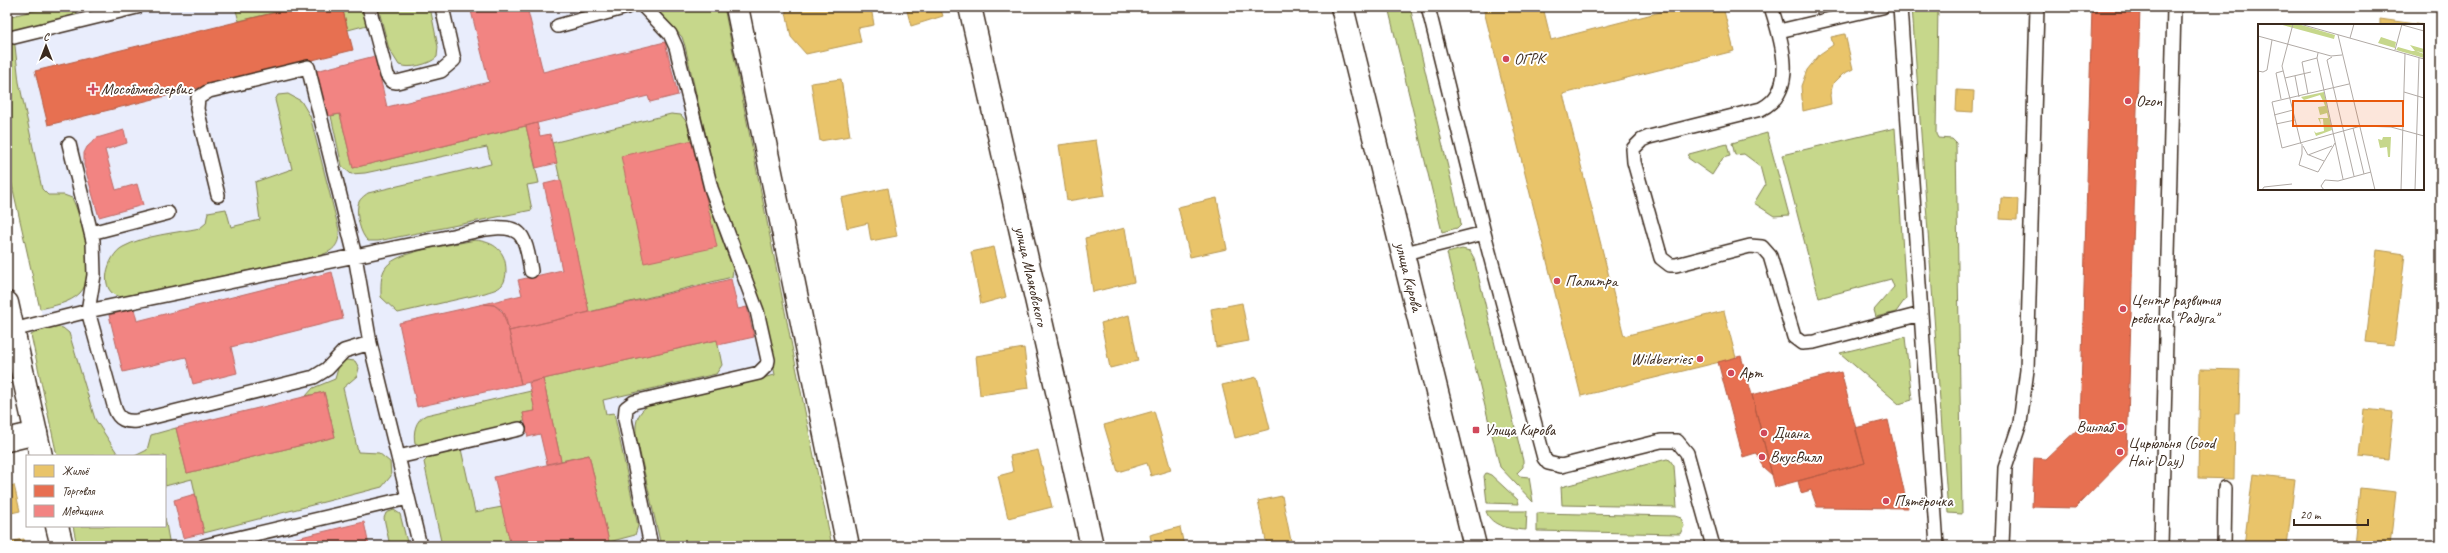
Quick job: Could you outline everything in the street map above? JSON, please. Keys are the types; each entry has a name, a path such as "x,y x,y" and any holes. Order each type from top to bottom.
{"street":[{"path":"737,7 848,546"},
{"name":"улица Маяковского","path":"970,7 1092,546"},
{"name":"улица Кирова","path":"1342,7 1401,254 1475,546"},
{"path":"7,303 41,455"},
{"path":"7,440 36,433"},
{"path":"57,527 62,546"}],"lane":[{"path":"14,37 137,7"},
{"path":"369,7 387,75 391,81 397,82 441,71 454,60 442,7"},
{"path":"558,26 627,7"},
{"path":"644,7 670,34 676,46 711,188 757,311 768,360 764,370 759,373 634,402 626,408 625,418 651,546"},
{"path":"1428,7 1484,232 1544,458 1548,462 1561,466 1660,441 1677,441 1687,454 1713,546"},
{"path":"1771,7 1779,31 1784,69 1779,90 1769,105 1649,137 1642,140 1633,149 1634,162 1660,258 1670,265 1676,265 1750,246 1762,246 1770,256 1794,337 1802,343 1814,342 1921,314"},
{"path":"1779,31 1882,7"},
{"path":"1900,7 1937,546"},
{"path":"2002,546 2005,468 2020,423 2027,370 2037,7"},
{"path":"2161,546 2174,7"},
{"path":"218,196 197,110 198,98 209,91 308,67 355,256 370,343 420,546"},
{"path":"69,144 91,232 94,264 88,311 117,414 125,421 314,376 327,369 344,351 370,343"},
{"path":"91,232 168,213"},
{"path":"13,330 88,311 457,235 509,228 515,229 523,238 531,271"},
{"path":"1401,254 1484,232"},
{"path":"398,457 519,429"},
{"path":"2224,546 2225,488"},
{"path":"204,546 408,498"}],"shaded area":[{"path":"50,7 724,7 832,546 95,546 166,527 166,455 74,455 7,162 7,17"}],"green space":[{"path":"50,7 75,7 79,21 14,37 19,82 42,189 48,195 64,195 72,198 84,232 88,260 88,273 85,285 76,296 61,304 40,309 7,163 7,17"},
{"path":"235,7 297,7 239,21"},
{"path":"342,7 362,7 367,25 348,30"},
{"path":"378,7 430,7 438,47 437,57 419,66 408,67 399,65 389,49"},
{"path":"655,7 724,7 832,546 661,546 636,435 636,425 640,413 650,404 775,375 763,309 722,206 685,46 682,37"},
{"path":"1388,7 1410,7 1460,218 1461,224 1457,228 1442,232"},
{"path":"1912,7 1938,7 1936,134 1938,138 1952,139 1956,143 1962,514 1948,513"},
{"path":"288,94 301,101 310,116 339,230 338,240 334,248 318,256 122,297 114,294 109,289 107,274 112,258 117,251 123,247 151,237 200,228 206,223 208,212 226,209 231,227 260,220 255,182 292,169 275,100 278,95"},
{"path":"340,114 353,168 526,126 539,183 527,185 532,210 378,241 368,241 363,234 358,219 358,205 359,201 368,193 491,164 487,147 365,173 351,174 342,166 331,116"},
{"path":"671,114 681,115 689,125 707,199 733,269 732,277 589,312 552,143"},
{"path":"1895,128 1906,298 1896,312 1876,317 1874,310 1894,287 1891,279 1819,298 1782,155"},
{"path":"1767,133 1789,215 1774,216 1754,203 1765,185 1760,166 1744,154 1735,155 1732,143"},
{"path":"1727,144 1730,156 1723,158 1712,175 1688,158 1689,154"},
{"path":"475,240 493,245 501,252 504,258 506,276 500,287 485,293 398,313 381,297 381,281 384,270 392,261 414,252"},
{"path":"1462,249 1470,251 1474,258 1523,461 1523,467 1517,473 1519,476 1529,477 1533,502 1500,467 1447,253"},
{"path":"54,326 63,328 69,333 95,419 118,455 57,455 31,335 44,328"},
{"path":"1905,337 1912,400 1899,404 1840,353"},
{"path":"717,340 722,365 716,374 603,400 606,414 614,413 638,526 635,535 609,542 589,455 561,461 543,379"},
{"path":"346,360 355,361 359,368 357,376 343,388 358,452 379,453 390,462 391,476 382,487 204,533 192,479 166,486 166,455 137,455 147,450 151,435 176,428 187,473 335,437 324,392 306,396 313,388 335,379 339,365"},
{"path":"531,391 535,411 523,413 525,421 420,445 415,443 414,435 417,423 426,415"},
{"path":"461,449 475,512 502,507 511,546 442,546 424,462 429,457"},
{"path":"1667,459 1670,460 1674,466 1677,507 1562,505 1561,487"},
{"path":"1486,473 1491,475 1518,500 1519,504 1487,503 1484,476"},
{"path":"394,510 400,514 408,546 390,546 384,518 386,513"},
{"path":"1486,511 1527,511 1526,530 1508,528 1497,524 1492,521"},
{"path":"1537,513 1675,516 1681,518 1684,526 1680,534 1537,531"},
{"path":"166,524 170,546 77,546 73,527 166,527"}],"building: Жильё":[{"path":"785,7 871,7 874,25 858,28 861,42 806,54 791,37"},
{"path":"906,7 940,7 943,16 911,26"},
{"path":"1483,7 1543,7 1551,40 1680,7 1723,7 1734,51 1563,94 1624,336 1724,311 1736,358 1581,396"},
{"path":"2380,19 2415,24 2380,24"},
{"path":"1845,34 1853,69 1843,74 1833,84 1830,95 1831,104 1803,111 1801,86 1807,70 1820,54 1833,45 1831,37"},
{"path":"841,79 850,136 820,141 811,83"},
{"path":"1957,90 1974,91 1973,112 1956,111"},
{"path":"1096,140 1105,195 1067,201 1059,145"},
{"path":"888,188 897,236 871,241 868,223 847,228 841,198"},
{"path":"1217,198 1227,249 1190,257 1178,207"},
{"path":"2001,198 2018,199 2017,220 2000,219"},
{"path":"1125,228 1134,282 1093,292 1085,238"},
{"path":"994,247 1006,297 981,304 971,252"},
{"path":"2377,250 2405,254 2394,345 2366,342"},
{"path":"1242,303 1249,341 1216,347 1211,309"},
{"path":"1129,315 1138,361 1110,368 1101,323"},
{"path":"1024,348 1029,388 980,395 976,356"},
{"path":"2200,369 2240,370 2239,413 2235,413 2234,479 2198,478"},
{"path":"1257,377 1270,429 1235,438 1222,385"},
{"path":"2364,409 2393,412 2388,459 2359,456"},
{"path":"1154,411 1171,470 1151,476 1147,463 1118,472 1104,425"},
{"path":"1038,450 1052,507 1008,518 998,476 1013,472 1010,456"},
{"path":"2253,474 2295,479 2287,546 2244,546"},
{"path":"14,485 20,511 7,514 7,487"},
{"path":"2360,488 2396,492 2390,546 2354,546"},
{"path":"1282,496 1292,546 1267,546 1258,501"},
{"path":"1180,527 1184,546 1152,546 1150,535"},
{"path":"24,539 25,546 7,546 7,542"}],"building: Торговля":[{"path":"298,7 342,7 353,50 48,125 35,71"},
{"path":"2092,7 2140,7 2127,455 2075,508 2032,507 2034,458 2046,459 2080,427"},
{"path":"1741,356 1772,475 1763,467 1756,453 1743,457 1718,362"},
{"path":"1841,372 1865,463 1775,487 1752,395"},
{"path":"1888,420 1908,508 1817,507 1811,490 1801,493 1798,481 1865,463 1855,428"}],"building: Медицина":[{"path":"470,7 527,7 543,72 665,42 678,95 650,102 648,96 353,168 340,114 327,116 316,71 375,56 387,107 489,82"},
{"path":"537,123 540,136 550,134 557,163 536,168 526,126"},
{"path":"124,130 127,143 105,150 116,190 137,184 143,205 99,217 84,165 84,153 87,147 97,138"},
{"path":"693,140 717,247 644,263 621,156"},
{"path":"561,180 589,312 509,331 502,310 494,305 484,304 522,295 518,280 562,270 544,184"},
{"path":"332,272 343,319 231,347 237,373 193,384 186,357 123,372 109,315 134,309 137,321"},
{"path":"731,279 738,309 747,307 754,337 718,345 717,340 521,384 509,331"},
{"path":"484,304 494,305 505,314 521,384 417,407 399,323"},
{"path":"543,379 561,461 547,464 540,434 528,437 523,413 535,411 529,383"},
{"path":"324,392 335,437 187,473 176,428"},
{"path":"589,455 610,546 511,546 494,477"},
{"path":"195,494 204,533 183,538 174,500"},
{"path":"364,522 369,546 263,546"}],"place":[{"name":"ОГРК","path":"1506,59"},
{"name":"Мособлмедсервис","path":"93,89"},
{"name":"Ozon","path":"2128,101"},
{"name":"Палитра","path":"1557,281"},
{"name":"Центр развития ребенка \"Радуга\"","path":"2123,309"},
{"name":"Wildberries","path":"1700,359"},
{"name":"Арт","path":"1731,373"},
{"name":"Винлаб","path":"2121,427"},
{"name":"Улица Кирова","path":"1476,430"},
{"name":"Диана","path":"1764,433"},
{"name":"Цирюльня (Good Hair Day)","path":"2120,452"},
{"name":"ВкусВилл","path":"1762,457"},
{"name":"Пятёрочка","path":"1886,501"}]}
